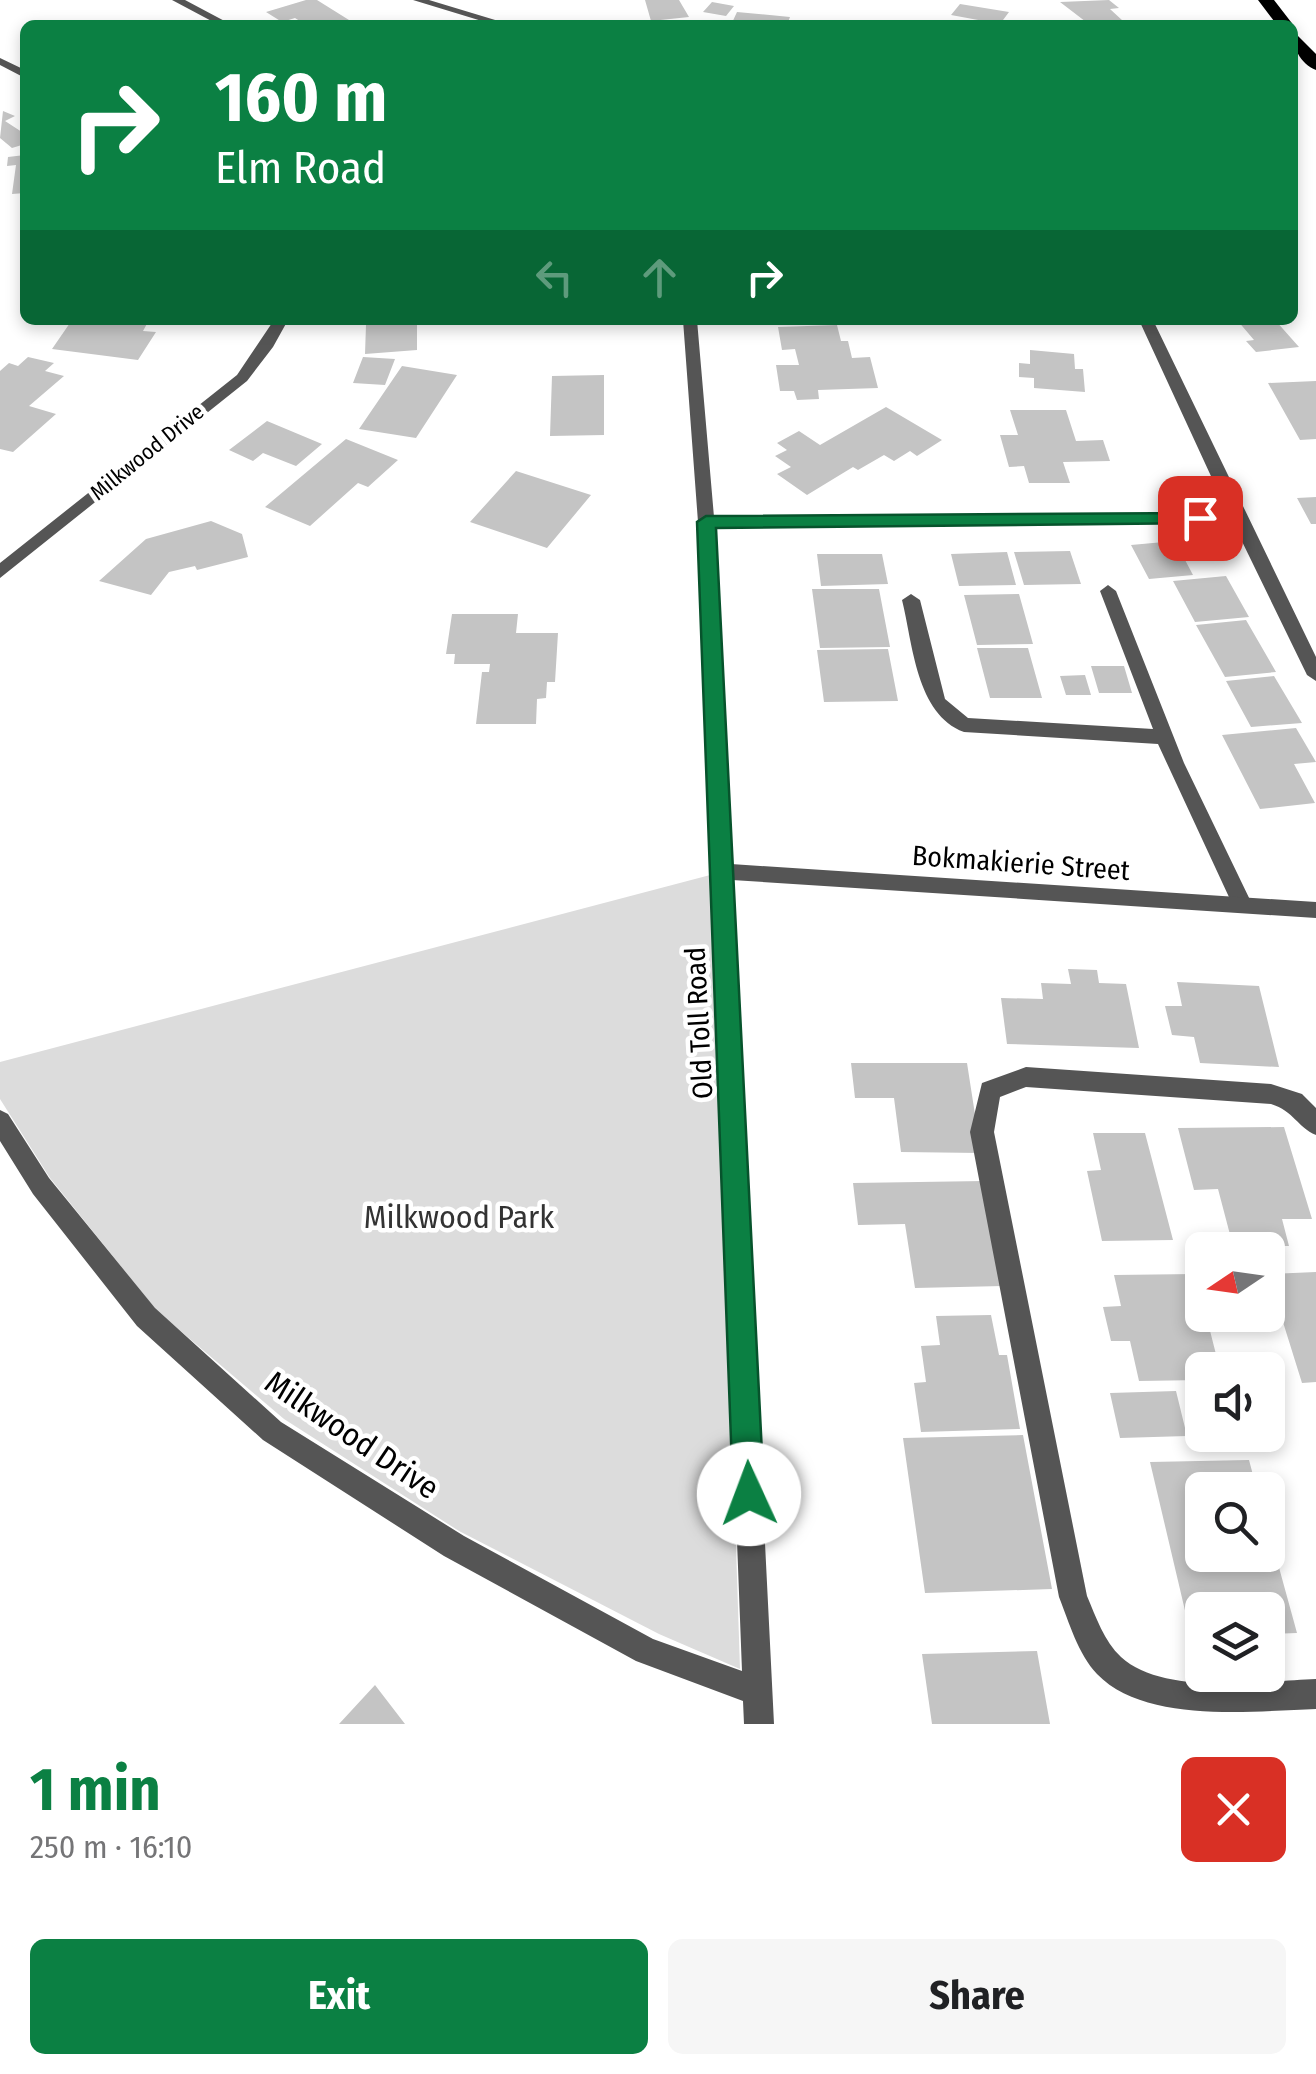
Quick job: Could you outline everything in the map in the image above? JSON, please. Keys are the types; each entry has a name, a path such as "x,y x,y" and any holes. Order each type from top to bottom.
{"highway":[{"path":"1266,0 1281,20"},
{"path":"1298,42 1316,65"}],"street":[{"path":"177,0 216,20"},
{"path":"418,0 489,20"},
{"name":"Milkwood Drive","path":"0,572 242,378 277,325"},
{"name":"Old Toll Road","path":"690,325 706,522 758,1724"},
{"path":"1148,325 1316,675"},
{"path":"706,522 1238,518"},
{"path":"1108,591 1164,737 1242,904"},
{"path":"911,600 938,702 964,725 1164,737"},
{"name":"Bokmakierie Street","path":"722,871 1316,910"},
{"path":"1316,1124 1294,1101 1271,1094 1026,1077 990,1090 982,1132 1073,1597 1100,1653 1110,1668 1145,1689 1186,1696 1316,1694"},
{"name":"Milkwood Drive","path":"0,1121 41,1186 146,1317 272,1431 454,1546 646,1651 756,1691"}],"green space":[{"name":"Milkwood Park","path":"714,874 740,1669 659,1634 459,1531 284,1419 157,1311 50,1178 0,1099 0,1062"}],"building":[{"path":"317,0 349,20 279,20 266,12"},
{"path":"645,0 679,0 689,17 660,20 651,20"},
{"path":"1109,0 1119,8 1110,9 1122,20 1083,20 1060,2"},
{"path":"712,2 734,6 726,16 703,12"},
{"path":"960,4 1009,12 1003,20 951,15"},
{"path":"737,12 790,17 789,20 733,20"},
{"path":"3,111 15,116 5,121 20,131 20,146 12,148 0,138"},
{"path":"20,156 20,193 12,194 16,165 7,166 8,157"},
{"path":"69,325 146,325 143,331 156,332 138,360 52,349"},
{"path":"366,325 417,325 417,350 365,354"},
{"path":"837,325 841,341 848,341 852,358 870,357 878,388 818,390 819,399 797,400 794,391 780,391 776,365 799,365 795,349 782,350 778,327"},
{"path":"1241,325 1279,325 1299,347 1256,352 1246,341 1254,340"},
{"path":"1030,350 1074,354 1075,369 1083,369 1085,392 1034,388 1034,378 1019,377 1019,363 1030,364"},
{"path":"28,357 54,363 45,371 64,376 29,406 56,414 13,452 0,449 0,371 9,363 18,366"},
{"path":"363,357 395,359 385,385 353,383"},
{"path":"402,366 457,375 416,438 359,429"},
{"path":"604,375 604,435 550,436 552,376"},
{"path":"1316,381 1316,439 1300,440 1268,383"},
{"path":"886,407 942,440 917,456 910,451 894,461 884,455 858,470 853,467 807,495 777,474 791,467 775,456 787,450 777,443 799,431 820,445"},
{"path":"1010,410 1066,410 1076,441 1103,440 1110,461 1063,462 1070,483 1029,483 1024,466 1009,467 1000,435 1018,435"},
{"path":"267,421 322,444 296,466 263,453 253,461 229,450"},
{"path":"346,439 398,460 368,487 358,483 310,526 265,507"},
{"path":"516,471 591,495 547,548 470,522"},
{"path":"1316,497 1316,524 1311,524 1297,498"},
{"path":"211,521 242,534 248,557 197,570 195,566 169,572 151,595 99,581 146,539"},
{"path":"1175,541 1193,575 1149,579 1131,545"},
{"path":"1070,551 1081,584 1024,585 1014,552"},
{"path":"1007,552 1016,585 959,586 951,554"},
{"path":"817,554 882,554 888,584 821,586"},
{"path":"1226,576 1249,617 1195,622 1173,581"},
{"path":"812,589 879,589 890,647 820,648"},
{"path":"1019,594 1033,644 977,645 964,595"},
{"path":"452,614 518,614 516,633 558,633 555,682 547,682 546,698 537,699 536,724 476,724 482,672 489,672 490,664 454,664 455,654 446,654"},
{"path":"1246,620 1276,672 1225,677 1196,625"},
{"path":"977,648 1028,648 1042,698 990,698"},
{"path":"888,649 898,701 824,702 817,650"},
{"path":"1091,666 1124,666 1132,693 1099,693"},
{"path":"1085,675 1091,695 1066,695 1060,676"},
{"path":"1274,676 1302,723 1251,727 1226,681"},
{"path":"1296,728 1316,762 1294,764 1315,803 1260,809 1222,735"},
{"path":"1068,969 1097,970 1099,983 1126,984 1139,1048 1007,1044 1001,998 1043,999 1041,983 1071,984"},
{"path":"1177,982 1259,986 1279,1067 1200,1063 1194,1037 1172,1035 1165,1006 1182,1006"},
{"path":"851,1063 967,1063 981,1153 901,1152 894,1098 855,1098"},
{"path":"1284,1127 1312,1219 1282,1219 1289,1246 1285,1246 1285,1232 1229,1232 1218,1189 1194,1190 1178,1128"},
{"path":"1093,1133 1145,1133 1173,1240 1102,1241 1087,1171 1101,1170"},
{"path":"984,1181 1003,1286 915,1288 905,1224 858,1225 853,1183"},
{"path":"1316,1272 1316,1382 1302,1383 1285,1328 1285,1273"},
{"path":"1185,1274 1185,1332 1210,1332 1215,1352 1185,1352 1185,1380 1139,1381 1130,1341 1111,1341 1103,1307 1121,1306 1114,1275"},
{"path":"991,1315 999,1355 1007,1355 1020,1429 921,1432 914,1383 926,1382 921,1346 940,1345 936,1316"},
{"path":"1176,1391 1185,1436 1120,1438 1110,1393"},
{"path":"1023,1435 1052,1589 925,1593 903,1438"},
{"path":"1249,1460 1252,1472 1185,1472 1185,1572 1280,1572 1297,1633 1285,1633 1285,1592 1185,1592 1185,1611 1150,1462"},
{"path":"1037,1651 1050,1724 932,1724 922,1654"},
{"path":"375,1685 405,1724 339,1724"}],"route":[{"path":"749,1494 706,522 1200,518"}]}
